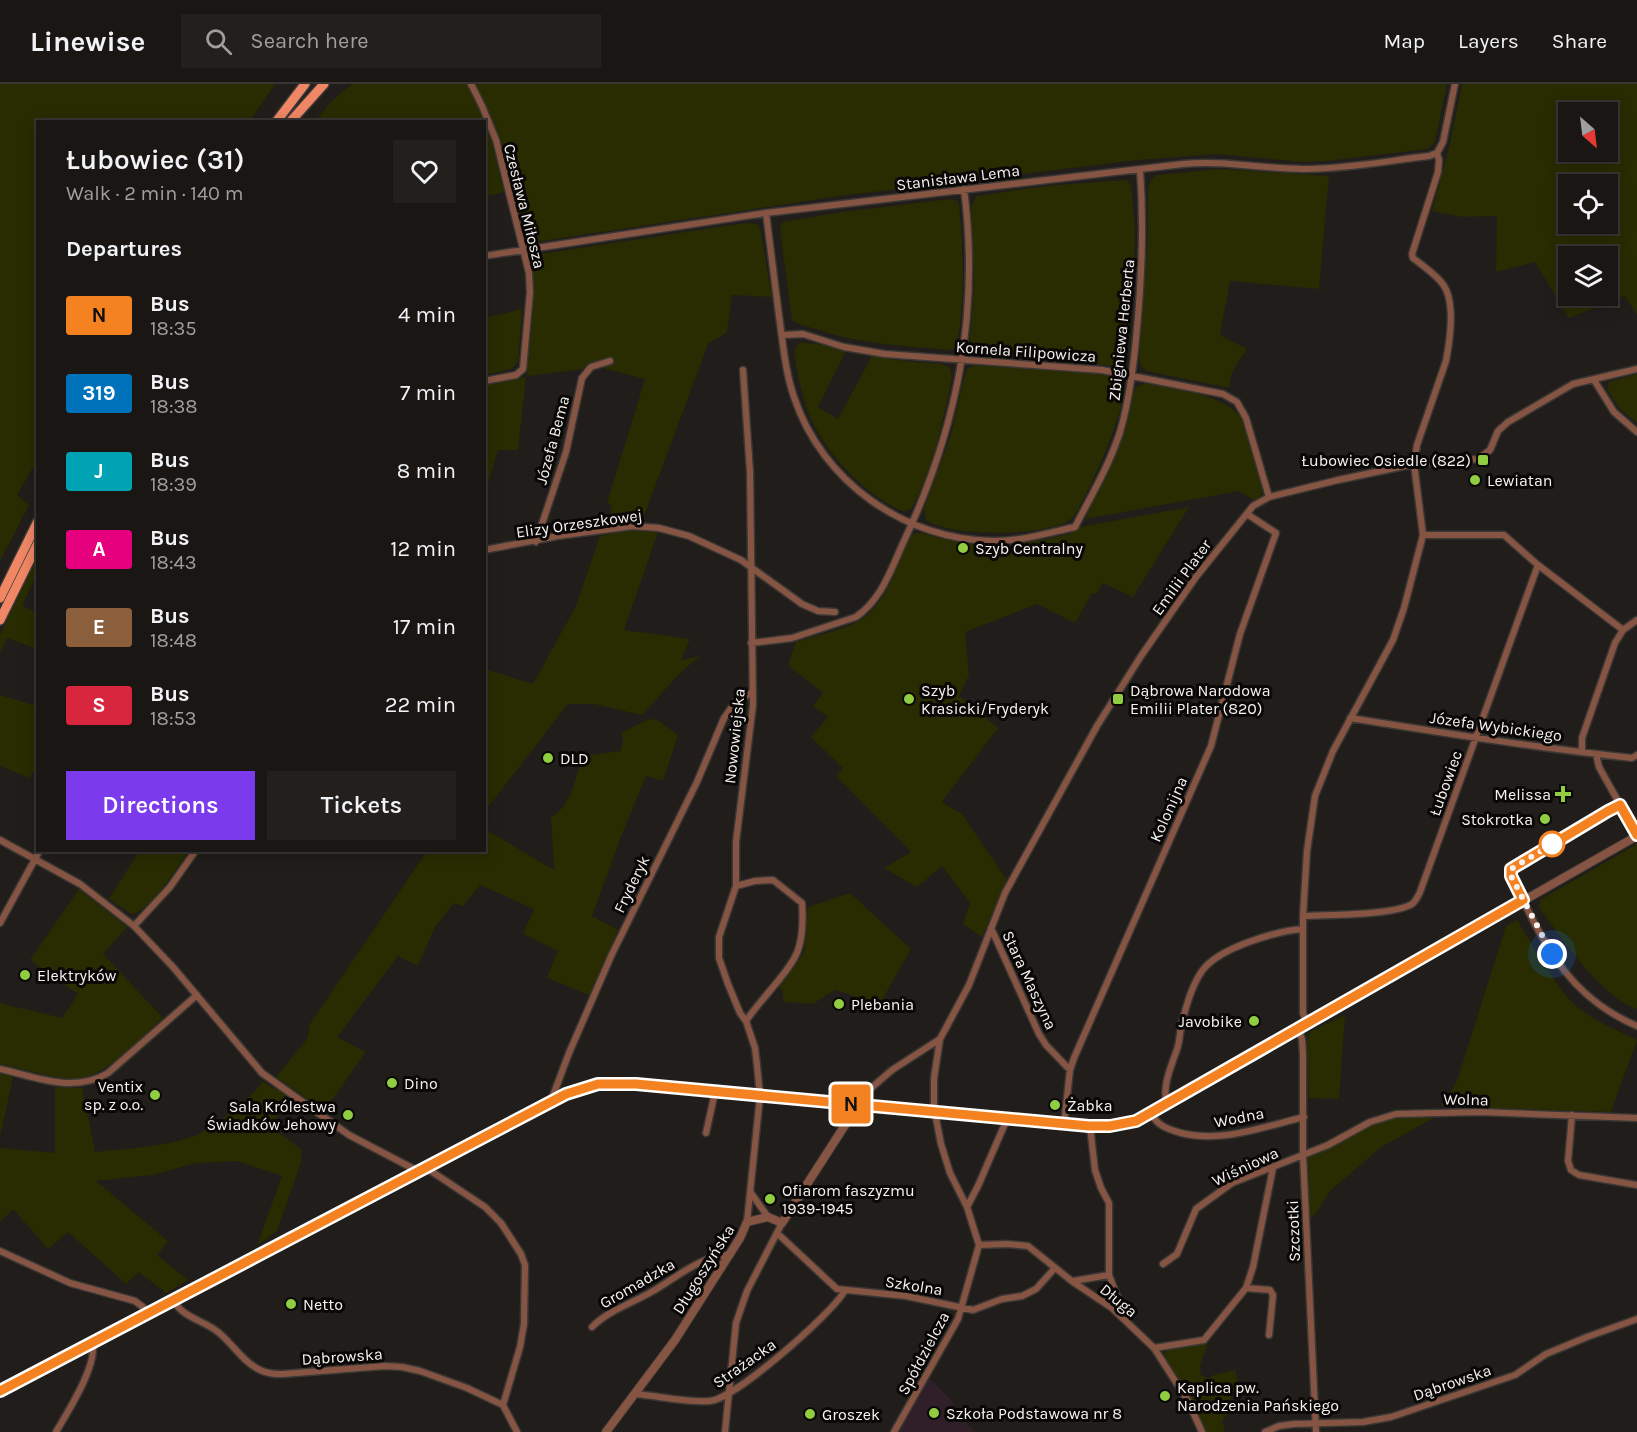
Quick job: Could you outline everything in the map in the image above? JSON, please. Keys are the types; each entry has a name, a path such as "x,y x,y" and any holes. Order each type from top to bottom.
{"main road":[{"path":"278,120 305,84"},
{"path":"292,120 324,84"},
{"path":"0,598 36,525"},
{"path":"0,620 36,547"}],"street":[{"name":"Czesława Miłosza","path":"471,84 492,129 524,250 530,292 523,369 516,375 486,381"},
{"path":"1307,1024 1303,1013 1303,916 1307,851 1315,796 1333,751 1393,640 1423,535 1414,464 1417,445 1442,375 1449,347 1448,294 1436,276 1413,258 1412,254 1437,172 1439,160 1437,153 1443,142 1455,84"},
{"name":"Stanisława Lema","path":"486,256 766,213 1140,169 1206,162 1289,168 1325,168 1429,156 1437,153"},
{"name":"Zbigniewa Herberta","path":"766,213 786,366 805,424 820,450 861,494 886,511 912,524 946,535 993,541 1020,539 1075,527 1113,451 1125,413 1132,375 1143,246 1140,169"},
{"path":"751,643 783,640 845,621 864,611 882,588 912,524 940,453 954,405 963,359 969,279 969,243 964,189"},
{"name":"Kornela Filipowicza","path":"782,335 803,334 844,347 873,352 1088,369 1132,375 1223,394 1237,402 1246,418 1269,497"},
{"name":"Józefa Bema","path":"536,542 566,452 582,378 591,368 610,361"},
{"name":"Emilii Plater","path":"935,1112 933,1078 940,1039 969,985 1015,874 1097,726 1148,646 1196,577 1253,507 1269,497 1338,480 1414,464 1478,459 1490,450 1498,431 1508,422 1573,384 1637,369"},
{"name":"Nowowiejska","path":"743,370 750,472 753,692 736,842 736,886 719,937 719,958 755,1048 760,1096"},
{"path":"1594,380 1614,412 1637,432"},
{"name":"Kolonijna","path":"1064,1124 1070,1070 1074,1058 1211,746 1240,634 1276,533 1247,514"},
{"name":"Elizy Orzeszkowej","path":"486,550 558,536 649,526 689,536 750,566 802,604 818,611 835,612"},
{"path":"1423,535 1504,535 1538,565 1623,630"},
{"name":"Łubowiec","path":"1303,916 1368,913 1414,903 1420,892 1538,565"},
{"path":"1582,751 1582,738 1615,644 1623,630 1637,620"},
{"name":"Fryderyk","path":"551,1101 612,954 697,782 724,718 737,700 753,692"},
{"name":"Józefa Wybickiego","path":"1350,718 1596,754 1632,758 1637,755"},
{"path":"0,1391 551,1101 581,1088 598,1084 636,1084 1089,1126 1121,1125 1136,1121 1637,835 1599,767 1596,754"},
{"path":"1620,805 1511,869 1511,876 1552,954 1571,980 1583,993 1606,1010 1637,1026"},
{"path":"0,840 36,858 89,890 134,926 197,995 262,1073 349,1135 414,1169 431,1172 485,1207 501,1223 521,1254 525,1265 524,1324 520,1347 503,1406 517,1432"},
{"path":"0,923 39,852"},
{"path":"134,926 170,887 195,852"},
{"path":"736,886 755,881 774,880 802,903 798,950 793,962 756,1006 746,1022"},
{"name":"Stara Maszyna","path":"991,928 1039,1034 1046,1045 1070,1070"},
{"path":"1167,1104 1165,1098 1167,1082 1179,1043 1181,1024 1203,969 1231,950 1248,942 1278,932 1303,929"},
{"path":"0,1069 69,1084 93,1081 108,1073 197,995"},
{"name":"Szczotki","path":"1298,1029 1303,1044 1303,1155 1316,1432"},
{"name":"Emilii Plater","path":"858,1105 870,1089 892,1070 940,1039"},
{"path":"706,1133 715,1092"},
{"name":"Długoszyńska","path":"606,1432 675,1340 740,1238 747,1222 760,1096"},
{"path":"734,1432 726,1430 728,1394 736,1323 747,1291 782,1222 858,1105"},
{"path":"935,1112 941,1144 950,1173 967,1207 979,1245"},
{"name":"Wolna","path":"1303,1155 1328,1145 1370,1122 1396,1114 1447,1112 1637,1118"},
{"name":"Wodna","path":"1151,1113 1157,1123 1164,1127 1207,1137 1234,1135 1304,1117"},
{"path":"1572,1115 1568,1161 1570,1170 1579,1175 1637,1185"},
{"path":"967,1207 1007,1119"},
{"path":"1089,1126 1095,1170 1109,1203 1109,1275 1127,1323"},
{"name":"Wiśniowa","path":"1163,1264 1177,1254 1196,1209 1232,1184 1303,1155"},
{"path":"1154,1348 1204,1340 1246,1288 1253,1267 1273,1168"},
{"path":"750,1192 768,1217"},
{"path":"747,1222 768,1217 782,1222"},
{"path":"777,1233 837,1289 844,1292"},
{"name":"Długa","path":"979,1245 1028,1246 1127,1323 1154,1348 1188,1401 1202,1432"},
{"name":"Spółdzielcza","path":"894,1432 958,1319 979,1245"},
{"path":"0,1251 70,1283 135,1301 143,1307 147,1314"},
{"name":"Gromadzka","path":"592,1327 603,1317 653,1291 690,1268 716,1256 730,1255"},
{"name":"Szkolna","path":"844,1292 857,1291 906,1296 973,1310 1002,1299 1022,1296 1036,1289 1055,1268"},
{"path":"1073,1282 1109,1275"},
{"path":"1098,1299 1107,1295 1112,1286"},
{"path":"1246,1288 1270,1290 1273,1295 1269,1335"},
{"name":"Strażacka","path":"636,1394 711,1401 728,1394 797,1341 824,1317 844,1292"},
{"name":"Dąbrowska","path":"173,1300 184,1314 220,1333 252,1366 270,1374 402,1366 467,1388 503,1406"},
{"name":"Dąbrowska","path":"1265,1432 1279,1426 1363,1422 1391,1417 1515,1375 1546,1354 1587,1336 1637,1319"},
{"path":"56,1432 86,1375 93,1355 92,1343"}],"shaded area":[{"name":"Szkoła Podstawowa nr 8","path":"929,1378 951,1400 969,1427 976,1432 898,1432"}],"green space":[{"path":"0,84 275,84 251,120 36,120 36,462 17,495 29,505 0,561"},
{"path":"352,84 1447,84 1436,137 1428,149 1301,162 1216,154 1139,160 840,196 535,242 528,239 523,230 503,143 493,148 504,192 486,197 486,120 316,120 331,102"},
{"path":"1462,84 1637,84 1637,315 1625,296 1618,299 1618,246 1558,246 1558,300 1535,262 1496,272 1497,216 1462,217 1432,211 1449,148"},
{"path":"1220,169 1329,176 1319,289 1230,281 1220,335 1247,349 1232,372 1229,388 1146,371 1139,359 1148,241 1148,188 1151,180 1156,175"},
{"path":"1125,180 1131,186 1135,229 1134,273 1126,362 1116,366 976,353 970,340 974,284 971,208 976,196 1046,186"},
{"path":"950,199 957,201 959,205 963,281 962,311 955,349 880,344 846,338 792,320 780,229 782,222"},
{"path":"745,223 756,224 760,228 772,297 732,295 727,332 708,344 643,519 633,518 612,526 611,505 607,503 645,379 599,367 527,376 533,310 532,268 534,258 541,254"},
{"path":"1562,306 1600,306 1569,318"},
{"path":"522,309 518,362 511,369 486,375 486,318"},
{"path":"800,342 846,351 818,407 838,419 872,356 942,364 950,368 952,377 936,445 925,479 911,509 905,511 898,509 866,488 854,478 825,443 810,417 802,392 794,350"},
{"path":"974,365 1100,374 1113,377 1123,385 1120,411 1096,473 1073,517 1062,524 1045,529 1001,533 955,530 926,520 924,508 951,435 965,374 967,369"},
{"path":"1637,374 1637,423 1619,408 1607,389 1609,382"},
{"path":"526,377 518,450 498,450 486,491 486,385"},
{"path":"1145,383 1199,394 1226,405 1236,412 1243,421 1252,446 1263,489 1261,496 1254,500 1239,491 1085,519 1117,451 1135,388"},
{"path":"1189,507 1133,597 1103,583 1096,594 1092,593 1075,623 1037,604 965,632 969,675 959,696 998,728 942,802 962,814 1007,880 982,937 963,924 970,903 942,866 917,887 884,868 911,852 836,776 843,768 811,737 828,717 813,706 823,693 788,665 796,642 846,627 870,612 885,593 911,536 916,533 972,543 1021,543 1069,534 1080,527"},
{"path":"628,530 658,532 624,630 690,639 681,660 700,656 679,674 642,715 594,704 568,704 486,810 486,669 533,684 576,606 600,536"},
{"path":"36,560 36,576 22,606 36,612 36,649 7,638 0,652 0,635"},
{"path":"0,695 36,706 36,766 30,778 0,766"},
{"path":"656,719 678,735 663,781 646,776 592,916 618,930 589,997 587,994 547,978 558,951 523,934 534,909 480,885 463,906 454,903 435,927 418,966 398,956 337,1037 366,1052 324,1111 276,1077 307,1039 310,1024 426,852 486,852 486,830 554,870 551,817 558,813 568,799 583,756 621,751 623,737 621,733 647,720"},
{"path":"1637,844 1637,1009 1609,992 1595,979 1539,908 1540,900"},
{"path":"138,852 188,852 155,897 138,911 131,914 109,899"},
{"path":"79,889 127,927 103,954 163,1018 107,1067 81,1078 59,1078 0,1064 0,1003 62,1018 78,994 30,960"},
{"path":"850,893 911,949 874,1014 851,995 835,990 813,1004 783,1002 783,991 777,986 804,953 808,907"},
{"path":"1517,920 1549,973 1572,1002 1594,1019 1637,1040 1611,1112 1441,1106 1457,1081 1506,926"},
{"path":"1345,1015 1339,1099 1309,1098 1307,1040 1311,1031"},
{"path":"0,1073 13,1077 0,1137"},
{"path":"261,1081 293,1099 269,1126 301,1149 301,1162 277,1231 257,1245 282,1176 237,1161 196,1163 152,1175 96,1181 168,1241 157,1255 188,1280 166,1293 139,1272 126,1284 68,1232 48,1249 13,1209 0,1222 0,1148 55,1153 55,1087 82,1088 95,1152 163,1144 199,1134 216,1124 239,1105 261,1085"},
{"path":"1431,1114 1432,1119 1381,1147 1330,1191 1309,1221 1308,1156 1371,1125 1398,1116"},
{"path":"1199,1342 1208,1343 1200,1365 1201,1375 1208,1379 1214,1375 1235,1370 1239,1390 1232,1392 1228,1414 1222,1420 1225,1432 1205,1432 1190,1398 1164,1358 1168,1349"}],"bus line":[{"name":"N","path":"0,1391 581,1088 598,1084 636,1084 1100,1127 1136,1121 1523,900 1511,876 1511,869 1608,811 1620,805 1637,835"}],"place":[{"name":"Łubowiec Osiedle (822)","path":"1483,460"},
{"name":"Lewiatan","path":"1475,480"},
{"name":"Szyb Centralny","path":"963,548"},
{"name":"Szyb Krasicki/Fryderyk","path":"909,699"},
{"name":"Dąbrowa Narodowa Emilii Plater (820)","path":"1118,699"},
{"name":"DLD","path":"548,758"},
{"name":"Melissa","path":"1563,794"},
{"name":"Stokrotka","path":"1545,819"},
{"name":"Elektryków","path":"25,975"},
{"name":"Plebania","path":"839,1004"},
{"name":"Javobike","path":"1254,1021"},
{"name":"Dino","path":"392,1083"},
{"name":"Ventix sp. z o.o.","path":"155,1095"},
{"name":"Żabka","path":"1055,1105"},
{"name":"Sala Królestwa Świadków Jehowy","path":"348,1115"},
{"name":"Ofiarom faszyzmu 1939-1945","path":"770,1199"},
{"name":"Netto","path":"291,1304"},
{"name":"Kaplica pw. Narodzenia Pańskiego","path":"1165,1396"},
{"name":"Szkoła Podstawowa nr 8","path":"934,1413"},
{"name":"Groszek","path":"810,1414"}],"route":[{"path":"1552,844 1554,843 1517,864 1511,869 1511,876 1552,954"}]}
